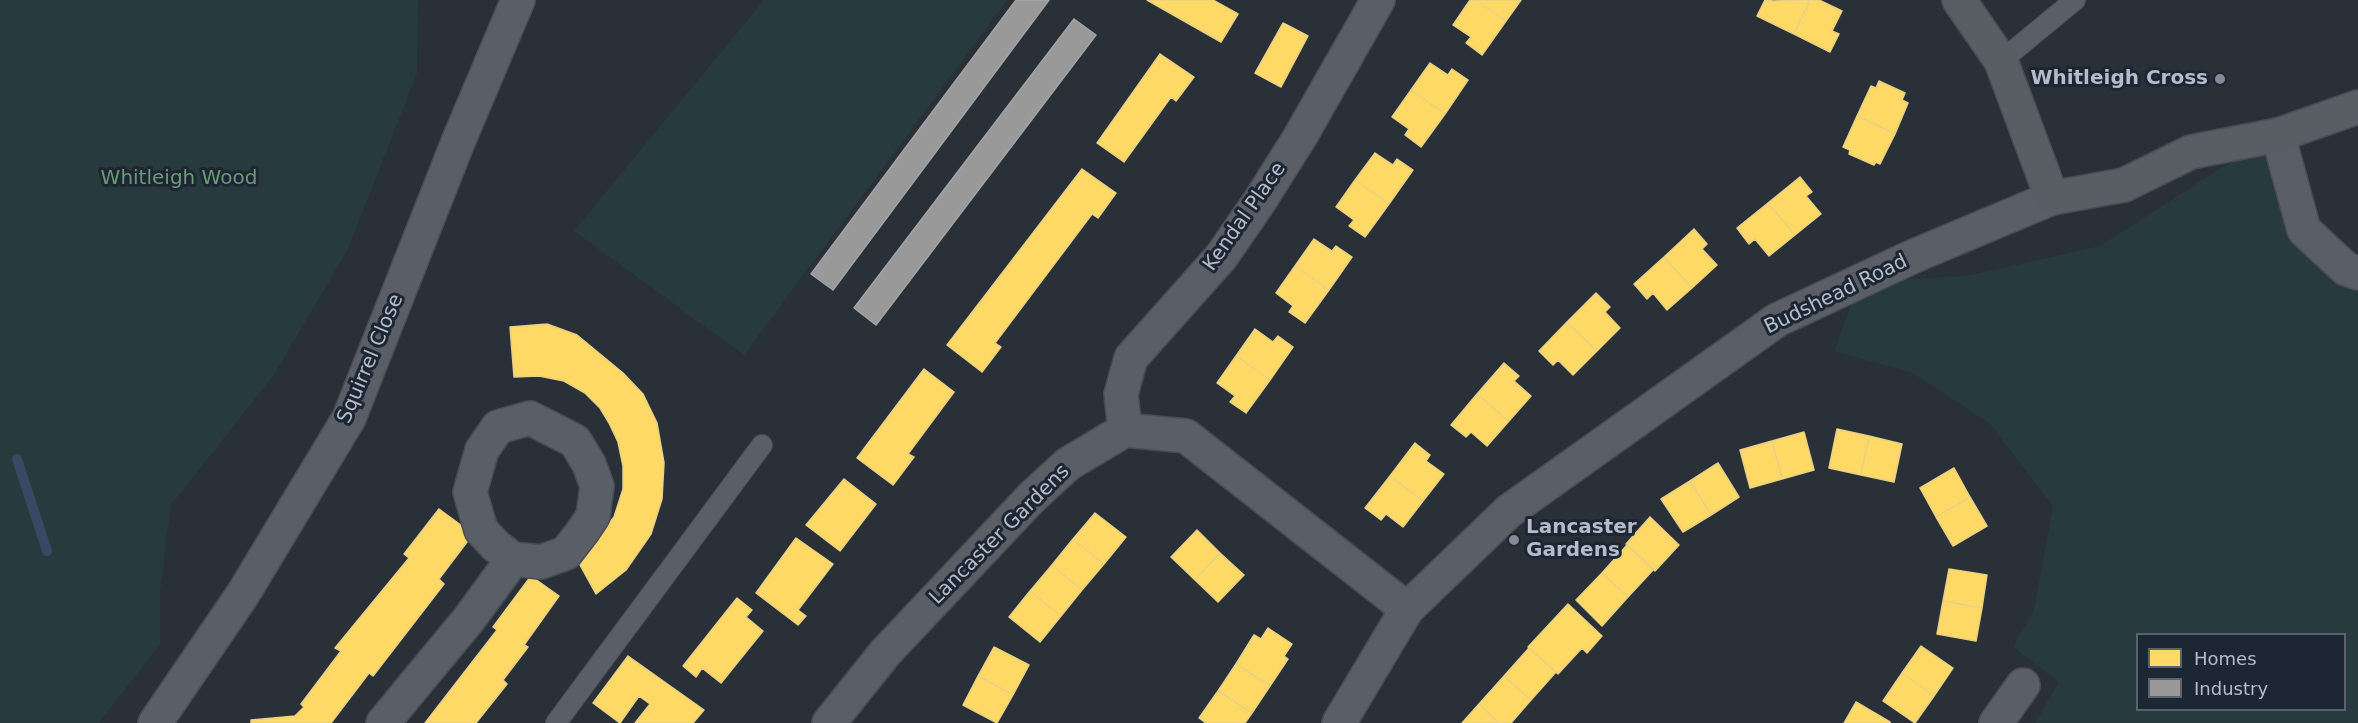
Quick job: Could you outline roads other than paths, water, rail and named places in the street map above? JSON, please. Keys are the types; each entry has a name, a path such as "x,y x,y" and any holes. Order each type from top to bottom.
{"main road":[{"path":"1959,0 2001,61 2052,198"},
{"name":"Budshead Road","path":"2052,198 2124,185 2191,152 2278,135 2358,107"}],"street":[{"name":"Squirrel Close","path":"155,723 243,594 349,418 458,142 518,0"},
{"name":"Kendal Place","path":"1125,430 1121,394 1131,358 1221,257 1259,202 1300,137 1378,0"},
{"path":"2278,135 2304,230 2346,269 2358,273"},
{"name":"Budshead Road","path":"1339,723 1407,609 1509,511 1777,320 1914,256 2052,198"},
{"path":"530,418 575,441 589,464 597,486 593,516 566,553 541,562 513,560 481,530 470,492 482,450 498,427 530,418"},
{"path":"1125,430 1186,436 1407,609"},
{"name":"Lancaster Gardens","path":"829,723 885,653 1031,498 1068,464 1125,430"},
{"path":"384,723 469,619 513,560"},
{"path":"1996,723 2023,685"}],"lane":[{"path":"2001,61 2075,0"},
{"path":"556,723 762,445"}],"waterway":[{"path":"17,459 47,551"}],"place":[{"name":"Whitleigh Cross","path":"2220,79"},
{"name":"Lancaster Gardens","path":"1514,540"}],"park label":[{"name":"Whitleigh Wood","path":"179,179"}]}
